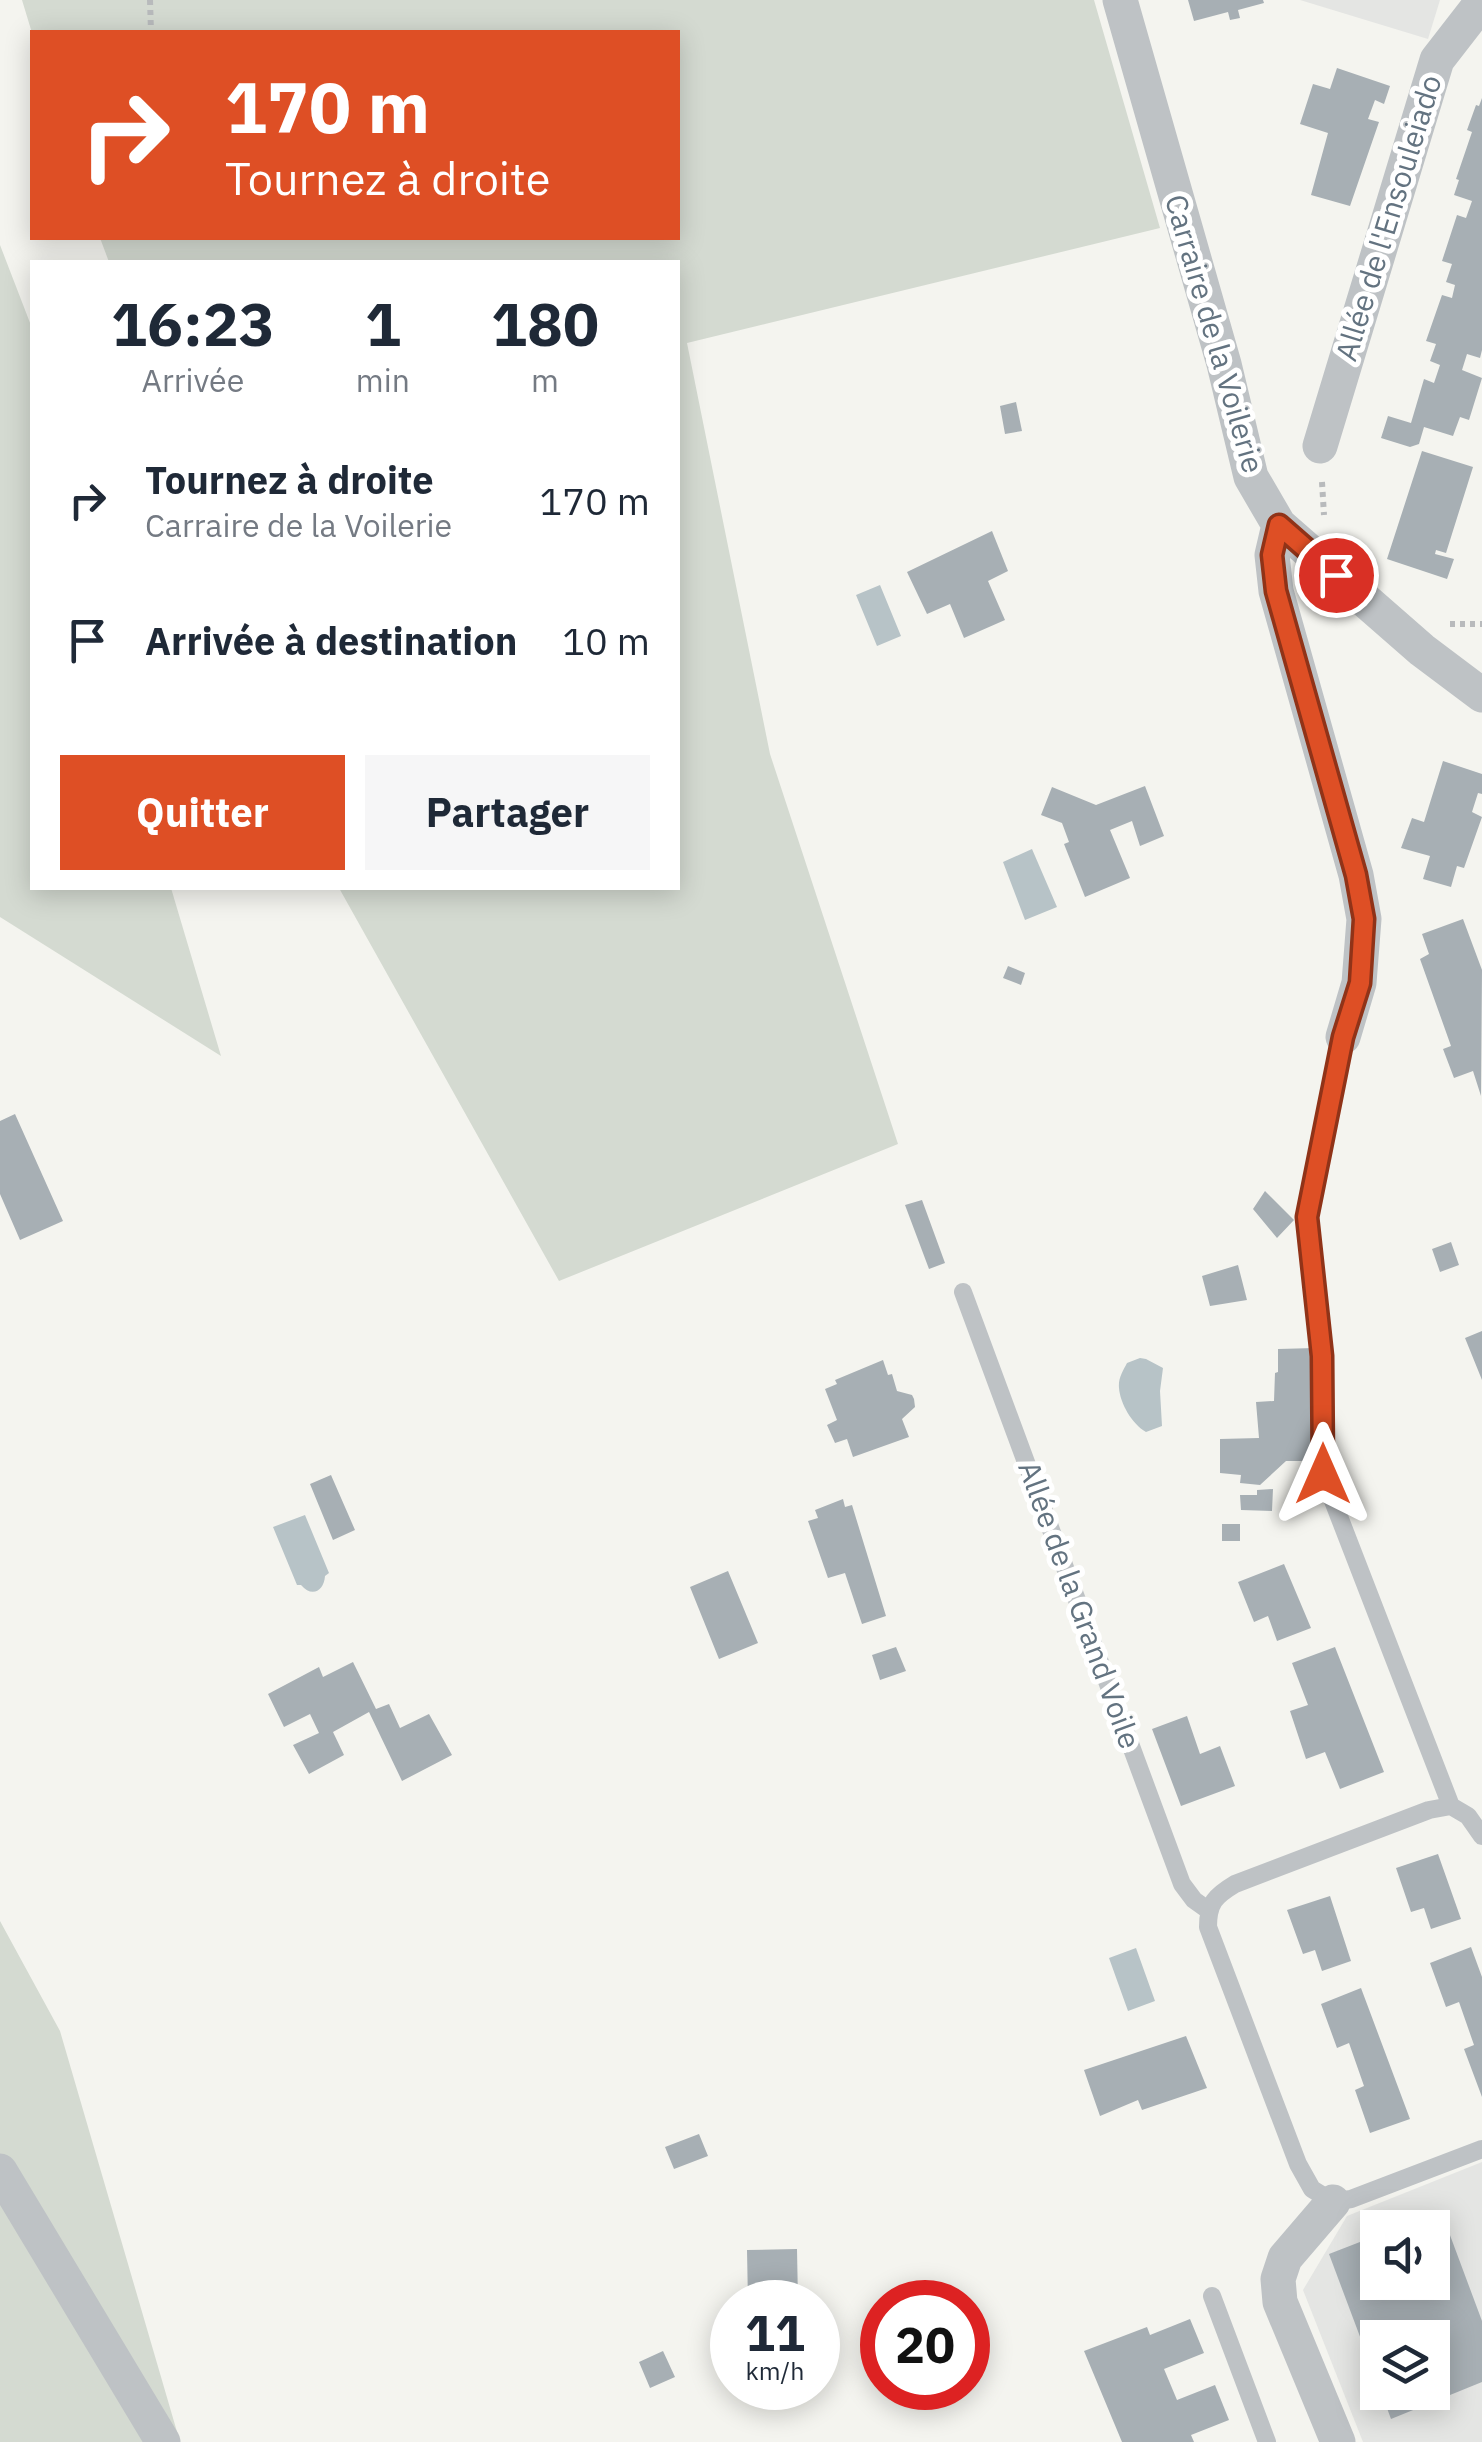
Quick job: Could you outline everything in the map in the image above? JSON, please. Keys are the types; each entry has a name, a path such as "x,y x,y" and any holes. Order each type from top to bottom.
{"street":[{"name":"Carraire de la Voilerie","path":"1120,0 1224,364 1251,477 1279,525 1422,650 1482,696"},
{"name":"Allée de l'Ensouleiado","path":"1320,446 1438,60 1482,2"},
{"path":"1279,525 1272,555 1276,591 1356,875 1364,919 1360,983 1343,1037"},
{"path":"0,2171 163,2442"},
{"path":"1333,2202 1286,2258 1278,2279 1280,2302 1338,2442"}],"lane":[{"path":"1343,1037 1307,1217 1322,1356 1323,1474 1451,1806 1468,1816 1482,1836"},
{"name":"Allée de la Grand Voile","path":"963,1292 1182,1884 1208,1910 1213,1942 1298,2164 1312,2189 1333,2202"},
{"path":"1208,1910 1219,1894 1236,1884 1429,1810 1451,1806"},
{"path":"1333,2202 1351,2199 1482,2149"},
{"path":"1212,2296 1267,2442"}],"path":[{"path":"150,0 151,30"}],"shaded area":[{"path":"22,0 1094,0 1160,228 687,343 770,754 898,1144 559,1281 340,890 680,890 680,260 108,260 101,240 680,240 680,30 31,30"},
{"path":"1300,0 1440,0 1428,39"},
{"path":"0,245 30,323 30,890 172,890 221,1056 0,917"},
{"path":"880,585 901,636 877,646 856,595"},
{"path":"1032,849 1057,907 1025,920 1003,862"},
{"path":"1140,1358 1163,1368 1162,1426 1146,1432 1128,1413 1119,1388 1127,1363"},
{"path":"305,1515 329,1573 320,1589 313,1592 297,1585 273,1527"},
{"path":"0,1921 60,2031 180,2442 0,2442"},
{"path":"1136,1948 1155,2001 1128,2011 1109,1958"},
{"path":"1482,2162 1482,2442 1363,2442 1303,2290 1347,2216 1360,2211 1360,2300 1450,2300 1450,2210 1362,2210"}],"building":[{"path":"1188,0 1264,3 1238,10 1240,18 1230,20 1228,12 1194,21"},
{"path":"1337,68 1390,86 1384,104 1375,100 1368,119 1379,122 1350,206 1311,195 1328,133 1300,124 1313,84 1330,89"},
{"path":"1482,98 1482,350 1480,358 1467,354 1462,370 1482,378 1469,420 1460,417 1453,436 1424,427 1419,444 1410,447 1381,438 1388,416 1411,423 1424,379 1434,383 1440,365 1430,361 1436,344 1426,341 1442,295 1452,298 1455,285 1446,282 1452,264 1442,261 1457,215 1466,218 1472,201 1454,195 1472,132 1467,130"},
{"path":"1016,402 1022,431 1005,434 1000,406"},
{"path":"1422,451 1473,467 1446,553 1436,550 1435,554 1454,559 1447,579 1387,559"},
{"path":"992,531 1008,571 988,581 1005,620 964,638 950,604 927,614 907,572"},
{"path":"1443,761 1482,774 1482,794 1478,793 1472,812 1482,817 1464,868 1457,866 1451,887 1423,879 1430,856 1401,848 1412,818 1424,822"},
{"path":"1145,786 1164,836 1140,846 1132,821 1110,830 1130,878 1085,897 1064,844 1069,842 1062,823 1041,815 1052,787 1096,805"},
{"path":"1463,919 1482,970 1481,1096 1473,1071 1454,1078 1443,1049 1451,1046 1420,959 1429,954 1422,934"},
{"path":"1008,966 1025,973 1021,985 1003,978"},
{"path":"15,1114 63,1221 20,1240 0,1194 0,1121"},
{"path":"1265,1191 1294,1220 1277,1238 1253,1209"},
{"path":"922,1200 945,1263 929,1269 905,1205"},
{"path":"1451,1242 1459,1265 1440,1272 1432,1249"},
{"path":"1238,1265 1247,1300 1210,1306 1202,1276"},
{"path":"1482,1331 1482,1380 1465,1338"},
{"path":"1315,1348 1313,1461 1286,1461 1260,1485 1240,1483 1241,1475 1220,1473 1220,1439 1259,1438 1256,1402 1274,1401 1278,1349"},
{"path":"883,1360 897,1391 914,1399 915,1407 902,1419 909,1437 853,1457 847,1439 835,1443 827,1425 837,1420 825,1389 837,1384 835,1380"},
{"path":"331,1475 355,1530 333,1540 310,1484"},
{"path":"1273,1489 1272,1511 1241,1510 1240,1495 1257,1495 1257,1490"},
{"path":"843,1499 845,1507 852,1505 886,1616 862,1624 845,1573 828,1578 808,1521 818,1518 815,1510"},
{"path":"1222,1524 1240,1524 1240,1541 1222,1541"},
{"path":"1284,1564 1311,1628 1277,1641 1268,1616 1254,1622 1238,1582"},
{"path":"728,1571 758,1643 719,1659 690,1587"},
{"path":"896,1647 906,1671 880,1680 872,1655"},
{"path":"1335,1647 1384,1772 1340,1789 1325,1752 1306,1759 1290,1711 1308,1705 1292,1663"},
{"path":"353,1662 376,1709 389,1704 400,1728 429,1714 452,1755 402,1781 369,1712 333,1732 344,1755 309,1774 293,1745 319,1733 310,1714 284,1727 268,1694 319,1667 323,1677"},
{"path":"1187,1716 1200,1754 1220,1746 1235,1786 1181,1806 1152,1729"},
{"path":"1438,1854 1461,1919 1431,1929 1424,1908 1411,1912 1396,1868"},
{"path":"1330,1896 1351,1961 1322,1971 1315,1950 1303,1954 1287,1910"},
{"path":"1471,1947 1482,1977 1482,2097 1464,2049 1474,2045 1459,2002 1446,2007 1430,1963"},
{"path":"1361,1988 1410,2119 1370,2133 1355,2090 1364,2086 1349,2043 1337,2048 1321,2004"},
{"path":"1186,2036 1207,2088 1142,2110 1138,2100 1100,2116 1084,2070"},
{"path":"699,2134 708,2156 674,2169 665,2147"},
{"path":"1450,2235 1482,2321 1482,2382 1450,2395 1450,2320 1360,2320 1360,2337 1329,2254 1360,2242 1360,2300 1450,2300"},
{"path":"797,2249 798,2280 748,2280 747,2250"},
{"path":"1190,2319 1204,2353 1164,2369 1177,2400 1215,2385 1229,2420 1191,2435 1194,2442 1122,2442 1084,2351 1147,2327 1150,2335"},
{"path":"663,2351 675,2377 650,2388 639,2362"},
{"path":"1388,2410 1413,2410 1391,2419"}],"route":[{"path":"1323,1474 1322,1356 1307,1217 1343,1037 1360,983 1364,919 1356,875 1276,591 1272,555 1279,525 1336,575"}]}
